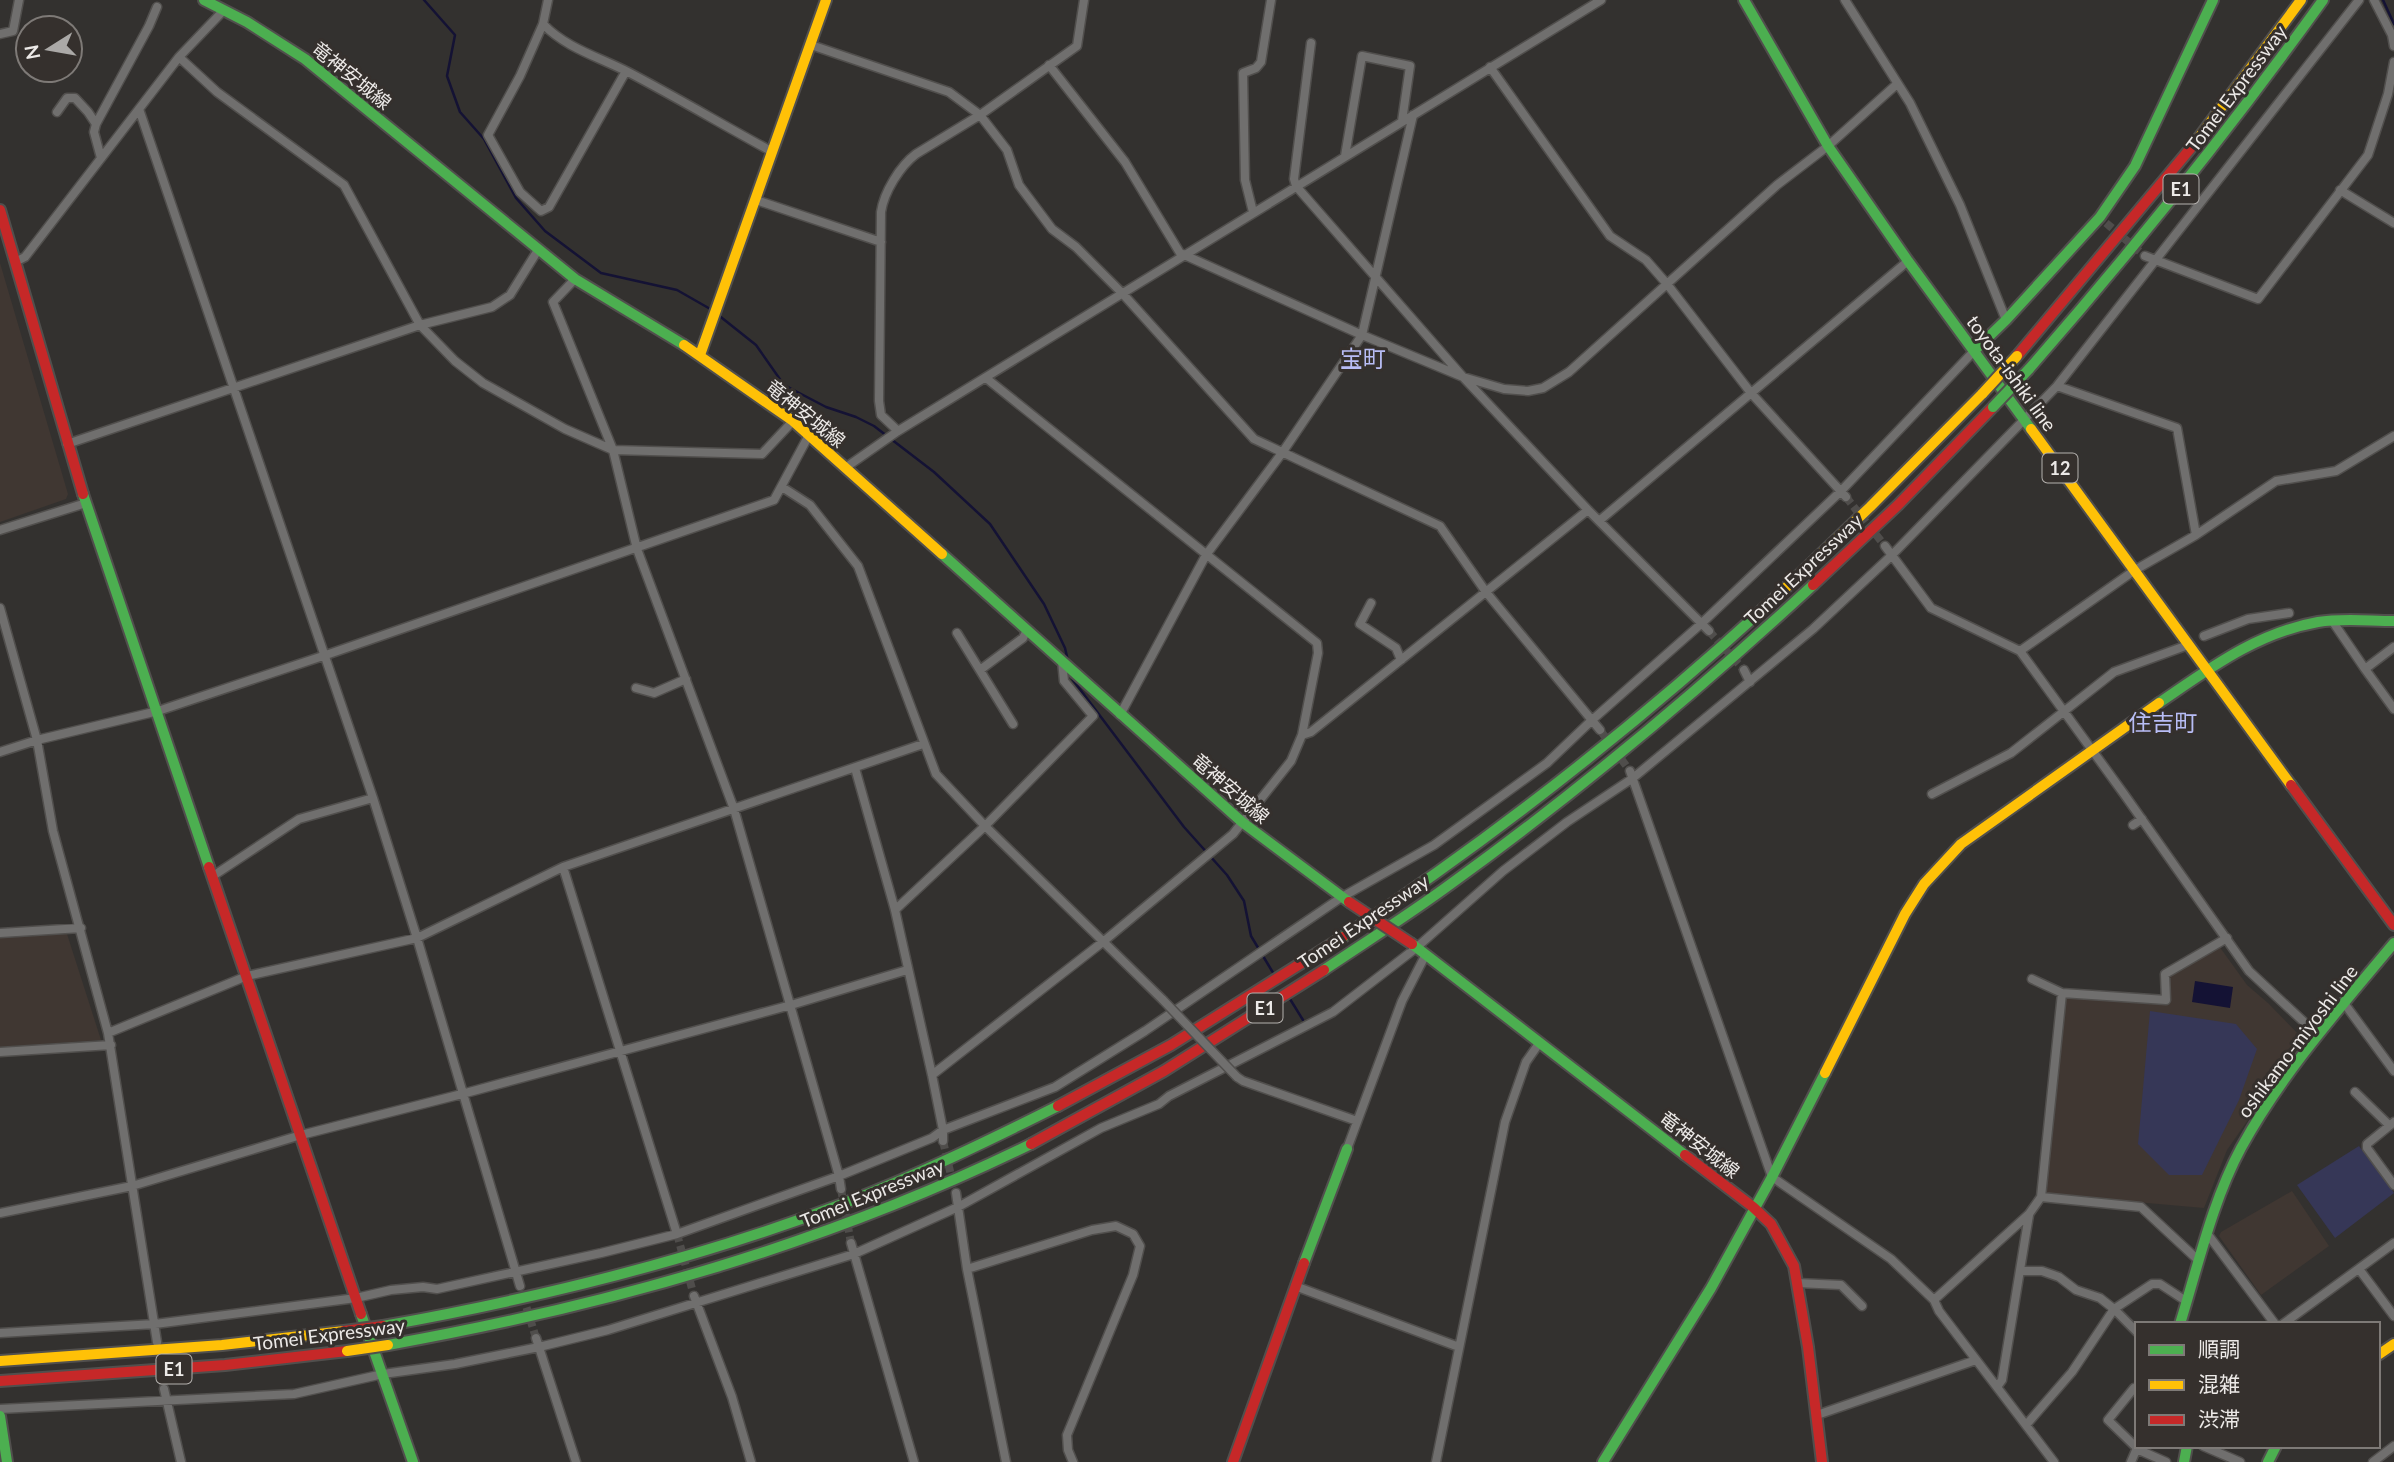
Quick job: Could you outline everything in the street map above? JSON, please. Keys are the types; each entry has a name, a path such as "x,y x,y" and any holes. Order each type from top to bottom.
{"main road":[{"name":"竜神安城線","path":"204,0 278,40 305,58 575,279 700,355 793,421 1241,822 1346,900 1414,946 1753,1207 1771,1224 1794,1266 1822,1462"},
{"path":"700,355 826,0"},
{"name":"toyota-ishiki line","path":"1744,0 1828,146 1908,261 2394,925"},
{"path":"1973,351 2103,220 2135,166 2213,0"},
{"name":"Tomei Expressway","path":"0,1361 222,1345 383,1326 493,1306 575,1287 689,1255 778,1226 920,1172 987,1142 1119,1074 1181,1038 1270,984 1434,874 1590,756 1677,685 1831,545 1983,393 2143,210 2206,130 2301,0"},
{"name":"Tomei Expressway","path":"0,1381 225,1365 388,1345 580,1307 695,1276 782,1248 874,1213 994,1161 1192,1055 1451,884 1686,699 1842,560 1993,407 2090,300 2220,141 2323,0"},
{"path":"0,211 4,236 15,262 86,503 377,1364 383,1374 413,1462"},
{"path":"1603,1462 1710,1288 1772,1177 1905,914 1924,884 1961,844 2233,652 2289,630 2319,622 2394,621"},
{"name":"oshikamo-miyoshi line","path":"2181,1322 2218,1200 2240,1150 2265,1108 2318,1035 2394,943"},
{"path":"1233,1462 1347,1149"},
{"path":"0,1416 7,1462"}],"street":[{"path":"0,34 13,31 19,0"},
{"path":"548,0 543,24 520,76 488,135 520,192 541,211 549,207 626,71"},
{"path":"898,432 881,415 879,401 882,205 907,161 980,115 1077,46 1084,0"},
{"path":"1253,212 1245,180 1243,74 1256,68 1261,62 1271,0"},
{"path":"845,468 986,377 1601,0"},
{"path":"1845,0 1910,103 1960,205 2006,320"},
{"path":"0,1409 294,1394 383,1374 455,1364 539,1347 854,1254 958,1207 1101,1128 1158,1104 1168,1096 1333,1012 1503,871 1750,682 1813,629 1891,556 2057,386 2359,0"},
{"path":"2374,0 2392,35 2394,46"},
{"path":"101,158 94,132 96,124 157,7"},
{"path":"15,262 25,257 179,57 224,10"},
{"path":"543,24 582,52 626,71 771,151"},
{"path":"1311,43 1294,179 1296,186 1463,377 1588,510 1709,631"},
{"path":"811,45 949,92 980,115 1007,150 1019,185 1052,229 1076,247 1122,294 1254,439 1440,526 1486,592 1600,730"},
{"path":"1345,156 1362,56 1410,66 1402,121"},
{"path":"179,57 217,92 344,185 420,326 483,383 565,429 613,450 762,454 793,421"},
{"path":"2145,256 2258,299 2368,155 2388,94 2394,62"},
{"path":"1049,65 1125,162 1180,253 1463,377 1516,391 1543,388 1569,372 1777,185 1828,146 1897,84"},
{"path":"1490,66 1610,236 1646,260 1751,393 1843,494"},
{"path":"57,111 67,98 75,98 96,124"},
{"path":"139,108 373,798 418,938 520,1286"},
{"path":"1120,715 1206,555 1282,453 1362,335 1413,115"},
{"path":"2340,190 2394,223"},
{"path":"756,200 881,242"},
{"path":"67,444 420,326 492,307 510,295 538,250"},
{"path":"1599,521 1908,261"},
{"path":"575,279 553,302 613,450 637,549 734,809 841,1189"},
{"path":"0,1333 155,1324 356,1298 391,1290 423,1287 437,1289 517,1272 677,1234 839,1176 932,1138 943,1130 1055,1087 1434,845 1547,763 1843,494 1973,351"},
{"path":"932,1074 1104,941 1233,834 1291,761 1302,735 1318,653 1317,643 986,377"},
{"path":"2057,386 2177,428 2196,535"},
{"path":"0,752 37,740 158,711 774,500 809,435"},
{"path":"2020,652 2135,570 2196,535 2276,481 2336,471 2394,436"},
{"path":"782,487 810,505 858,566 936,774 1237,1077 1357,1121"},
{"path":"0,530 86,503"},
{"path":"1302,735 1311,732 1588,510"},
{"path":"1885,546 1931,607 2020,652 2249,971 2318,1035"},
{"path":"1371,603 1360,624 1396,648 1401,660"},
{"path":"0,608 37,740 53,831 111,1045 157,1342"},
{"path":"2204,636 2248,618 2286,613 2289,630"},
{"path":"2333,622 2394,709"},
{"path":"980,670 1023,638 1027,629"},
{"path":"957,633 1013,724"},
{"path":"1932,794 2011,753 2114,672 2188,645"},
{"path":"2365,668 2394,647"},
{"path":"895,909 985,826 1093,716 1064,681 1062,661"},
{"path":"1744,670 1750,682"},
{"path":"636,688 654,693 685,679"},
{"path":"108,1033 247,976 418,938 564,867 923,744"},
{"path":"855,768 895,909 932,1074 943,1141"},
{"path":"1632,774 1772,1177 1891,1259 1934,1300 1939,1311 2026,1424 2050,1460"},
{"path":"213,876 299,819 373,798"},
{"path":"2133,825 2142,819"},
{"path":"564,867 677,1234"},
{"path":"0,933 80,928"},
{"path":"2032,979 2062,993 2166,1000 2165,974 2227,938"},
{"path":"1347,1149 1402,1001 1425,956"},
{"path":"0,1213 132,1186 301,1135 791,1005 907,970"},
{"path":"1934,1300 2029,1214 2041,1198 2062,993"},
{"path":"2344,1003 2394,1071"},
{"path":"1436,1462 1505,1122 1526,1062 1540,1042"},
{"path":"0,1052 111,1045"},
{"path":"2355,1092 2392,1123 2367,1144 2367,1148 2394,1185"},
{"path":"956,1193 967,1269 1006,1462"},
{"path":"2041,1198 2141,1208 2198,1260"},
{"path":"1997,1387 2002,1380 2029,1214"},
{"path":"967,1269 1092,1230 1116,1226 1133,1234 1139,1246 1133,1275 1067,1435 1068,1450 1073,1462"},
{"path":"2209,1236 2274,1322"},
{"path":"851,1242 914,1462"},
{"path":"2286,1322 2394,1243"},
{"path":"2359,1269 2394,1316"},
{"path":"2020,1271 2042,1271 2059,1277 2076,1290 2100,1298 2135,1330"},
{"path":"1797,1283 1841,1285 1861,1306"},
{"path":"2026,1424 2072,1372 2114,1308 2152,1284 2160,1284 2186,1301"},
{"path":"1295,1286 1459,1347"},
{"path":"695,1300 732,1397 751,1462"},
{"path":"536,1338 576,1462"},
{"path":"1817,1415 1976,1360"},
{"path":"2135,1388 2108,1420 2135,1446"},
{"path":"164,1389 181,1462"},
{"path":"2373,1462 2394,1446"},
{"path":"2131,1462 2137,1448 2165,1462"},
{"path":"2208,1448 2240,1462"}],"shaded area":[{"path":"0,263 68,494 66,499 0,522"},
{"path":"67,934 101,1040 0,1047 0,938"},
{"path":"2219,946 2247,985 2304,1040 2227,1150 2204,1208 2045,1194 2066,997 2169,1005 2169,978 2172,973"},
{"path":"2195,981 2233,987 2230,1008 2192,1002"},
{"path":"2150,1011 2236,1024 2257,1049 2239,1100 2202,1175 2169,1175 2138,1144"},
{"path":"2359,1146 2394,1193 2335,1238 2297,1185"},
{"path":"2292,1191 2329,1246 2261,1295 2219,1236 2221,1232"}],"waterway":[{"path":"424,0 455,35 447,76 460,112 484,139 516,198 545,231 601,273 677,290 712,310"},
{"path":"2383,0 2394,24"},
{"path":"717,314 756,345 784,385 826,407 874,426 934,472 990,524 1044,604 1065,648 1068,661"},
{"path":"1071,674 1184,827 1227,875 1244,901 1251,936 1275,976"},
{"path":"1290,999 1303,1020"}],"tunnel":[{"path":"2106,223 2145,256"},
{"path":"1846,497 1885,546"},
{"path":"1709,631 1744,670"},
{"path":"1600,730 1630,771"},
{"path":"943,1141 953,1184"},
{"path":"841,1189 851,1243"},
{"path":"677,1234 694,1296"},
{"path":"523,1296 536,1338"},
{"path":"157,1347 164,1389"}],"traffic: fast":[{"path":"204,0 247,22 305,59 575,279 684,345"},
{"path":"1744,0 1828,146 2031,429"},
{"path":"1974,351 2100,217 2135,166 2213,0"},
{"path":"2029,369 2180,188 2323,0"},
{"path":"1993,407 2029,369"},
{"path":"83,494 209,867"},
{"path":"942,554 1242,822 1349,902"},
{"path":"1324,970 1436,894 1591,777 1681,702 1813,585"},
{"path":"1343,937 1455,859 1564,777 1671,690 1773,600"},
{"path":"2159,703 2234,654 2295,627 2327,621 2394,621"},
{"path":"2181,1322 2214,1212 2241,1148 2293,1067 2394,943"},
{"path":"1412,944 1685,1155"},
{"path":"1603,1462 1711,1288 1825,1073"},
{"path":"383,1326 559,1290 674,1260 789,1224 953,1157 1058,1106"},
{"path":"388,1345 554,1311 717,1267 876,1212 1031,1144"},
{"path":"1304,1263 1347,1149"},
{"path":"361,1314 413,1462"},
{"path":"0,1416 7,1462"},
{"path":"2184,1462 2187,1448"},
{"path":"2268,1462 2275,1448"}],"traffic: slow":[{"path":"700,355 826,0"},
{"path":"2195,143 2301,0"},
{"path":"684,345 793,421 942,554"},
{"path":"1983,393 2017,356"},
{"path":"1773,600 1983,393"},
{"path":"2031,429 2291,785"},
{"path":"1825,1073 1905,914 1924,884 1961,844 2159,703"},
{"path":"0,1361 222,1345 344,1331"},
{"path":"2380,1354 2394,1344"},
{"path":"347,1351 388,1345"}],"traffic: jam":[{"path":"2017,356 2195,143"},
{"path":"0,210 83,494"},
{"path":"1813,585 1898,505 1993,407"},
{"path":"2291,785 2394,925"},
{"path":"209,867 361,1314"},
{"path":"1349,902 1412,944"},
{"path":"1058,1106 1171,1045 1343,937"},
{"path":"1031,1144 1164,1071 1324,970"},
{"path":"1685,1155 1771,1224 1794,1266 1808,1347 1822,1462"},
{"path":"1233,1462 1304,1263"},
{"path":"344,1331 383,1326"},
{"path":"0,1381 225,1365 347,1351"}],"district":[{"name":"宝町","path":"1363,358"},
{"name":"住吉町","path":"2163,722"}]}
